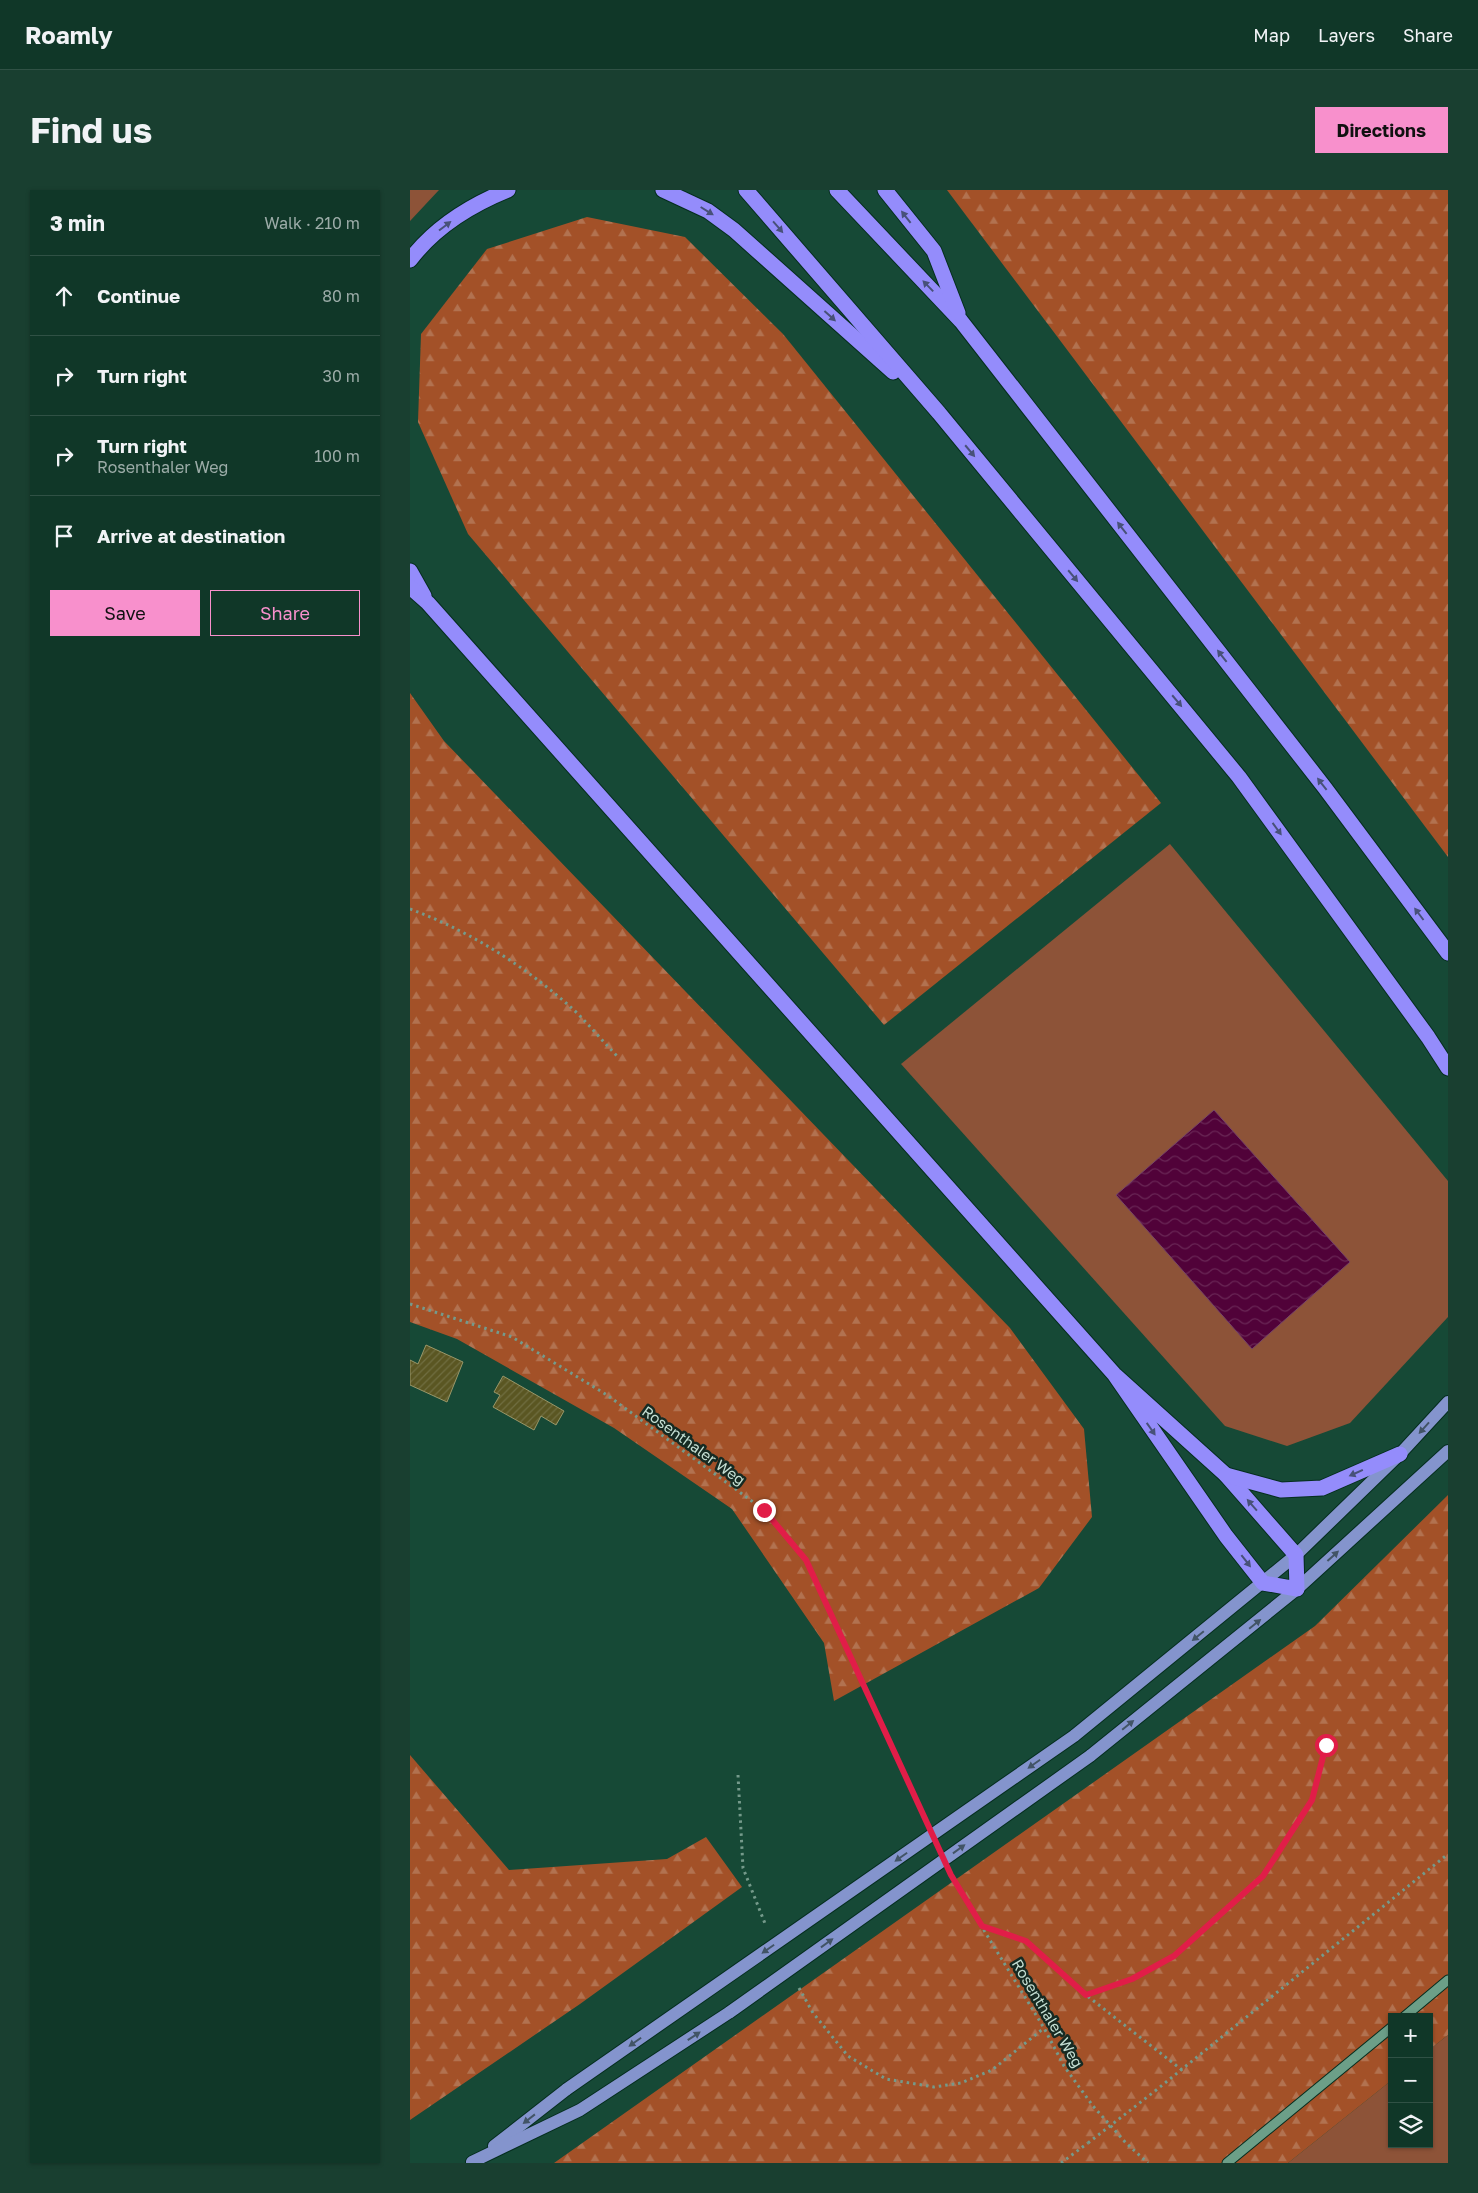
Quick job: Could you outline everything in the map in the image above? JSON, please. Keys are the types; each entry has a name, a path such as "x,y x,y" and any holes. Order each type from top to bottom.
{"highway":[{"path":"410,260 439,230 463,212 508,190"},
{"path":"663,190 708,211 734,230 939,413"},
{"path":"746,190 939,413 1239,777 1422,1029 1448,1068"},
{"path":"836,190 961,321 1325,788 1448,954"},
{"path":"885,190 934,251 961,321"},
{"path":"410,571 428,604"},
{"path":"410,587 428,604 1114,1374 1226,1475 1296,1555 1298,1589 1263,1583 1226,1536 1114,1374"},
{"path":"1226,1475 1281,1490 1322,1488 1400,1454"}],"main road":[{"path":"472,2163 567,2089 1074,1736 1296,1555 1400,1454 1448,1402"},
{"path":"472,2163 580,2110 730,2012 1090,1756 1298,1589 1448,1451"}],"street":[{"path":"1409,2013 1448,1980"},
{"path":"1227,2163 1388,2030"}],"path":[{"path":"410,909 444,922 512,960 567,1004 618,1058"},
{"name":"Rosenthaler Weg","path":"410,1304 512,1337 607,1395 764,1510 806,1560 926,1821"},
{"path":"1086,1995 1132,1979 1174,1956 1263,1876 1312,1800 1326,1745"},
{"path":"738,1776 743,1868 760,1915 769,1932"},
{"path":"1061,2163 1182,2070 1448,1854"},
{"name":"Rosenthaler Weg","path":"951,1875 1044,2028 1064,2066 1093,2106 1126,2143 1148,2163"},
{"path":"982,1926 1026,1941 1086,1995 1182,2070"},
{"path":"795,1980 812,2013 848,2056 886,2079 934,2087 961,2082 992,2070 1044,2028"}],"shaded area":[{"path":"410,190 439,190 410,221"},
{"path":"1170,844 1448,1181 1448,1317 1350,1423 1287,1446 1225,1426 901,1064"},
{"path":"1448,2035 1448,2163 1288,2163 1388,2083 1388,2148 1433,2148 1433,2047"}],"green space":[{"path":"947,190 1448,190 1448,857"},
{"path":"587,217 685,237 783,334 1161,803 884,1025 468,534 418,422 421,334 487,249"},
{"path":"410,693 444,741 1010,1328 1084,1429 1092,1517 1039,1588 834,1701 824,1643 732,1509 614,1428 457,1339 410,1322"},
{"path":"1448,1495 1448,2035 1433,2047 1433,2013 1388,2013 1388,2083 1288,2163 554,2163 1315,1626"},
{"path":"410,1755 509,1870 667,1859 706,1837 742,1887 580,2004 410,2120"}],"water":[{"path":"1214,1110 1350,1262 1252,1349 1116,1195"}],"building":[{"path":"426,1345 463,1362 447,1402 410,1385 410,1360 418,1364"},
{"path":"503,1376 564,1411 556,1425 541,1416 534,1430 493,1407 500,1395 494,1392"}],"route":[{"path":"764,1510 806,1560 951,1875 982,1926 1026,1941 1086,1995 1132,1979 1174,1956 1263,1876 1312,1800 1326,1745"}]}
